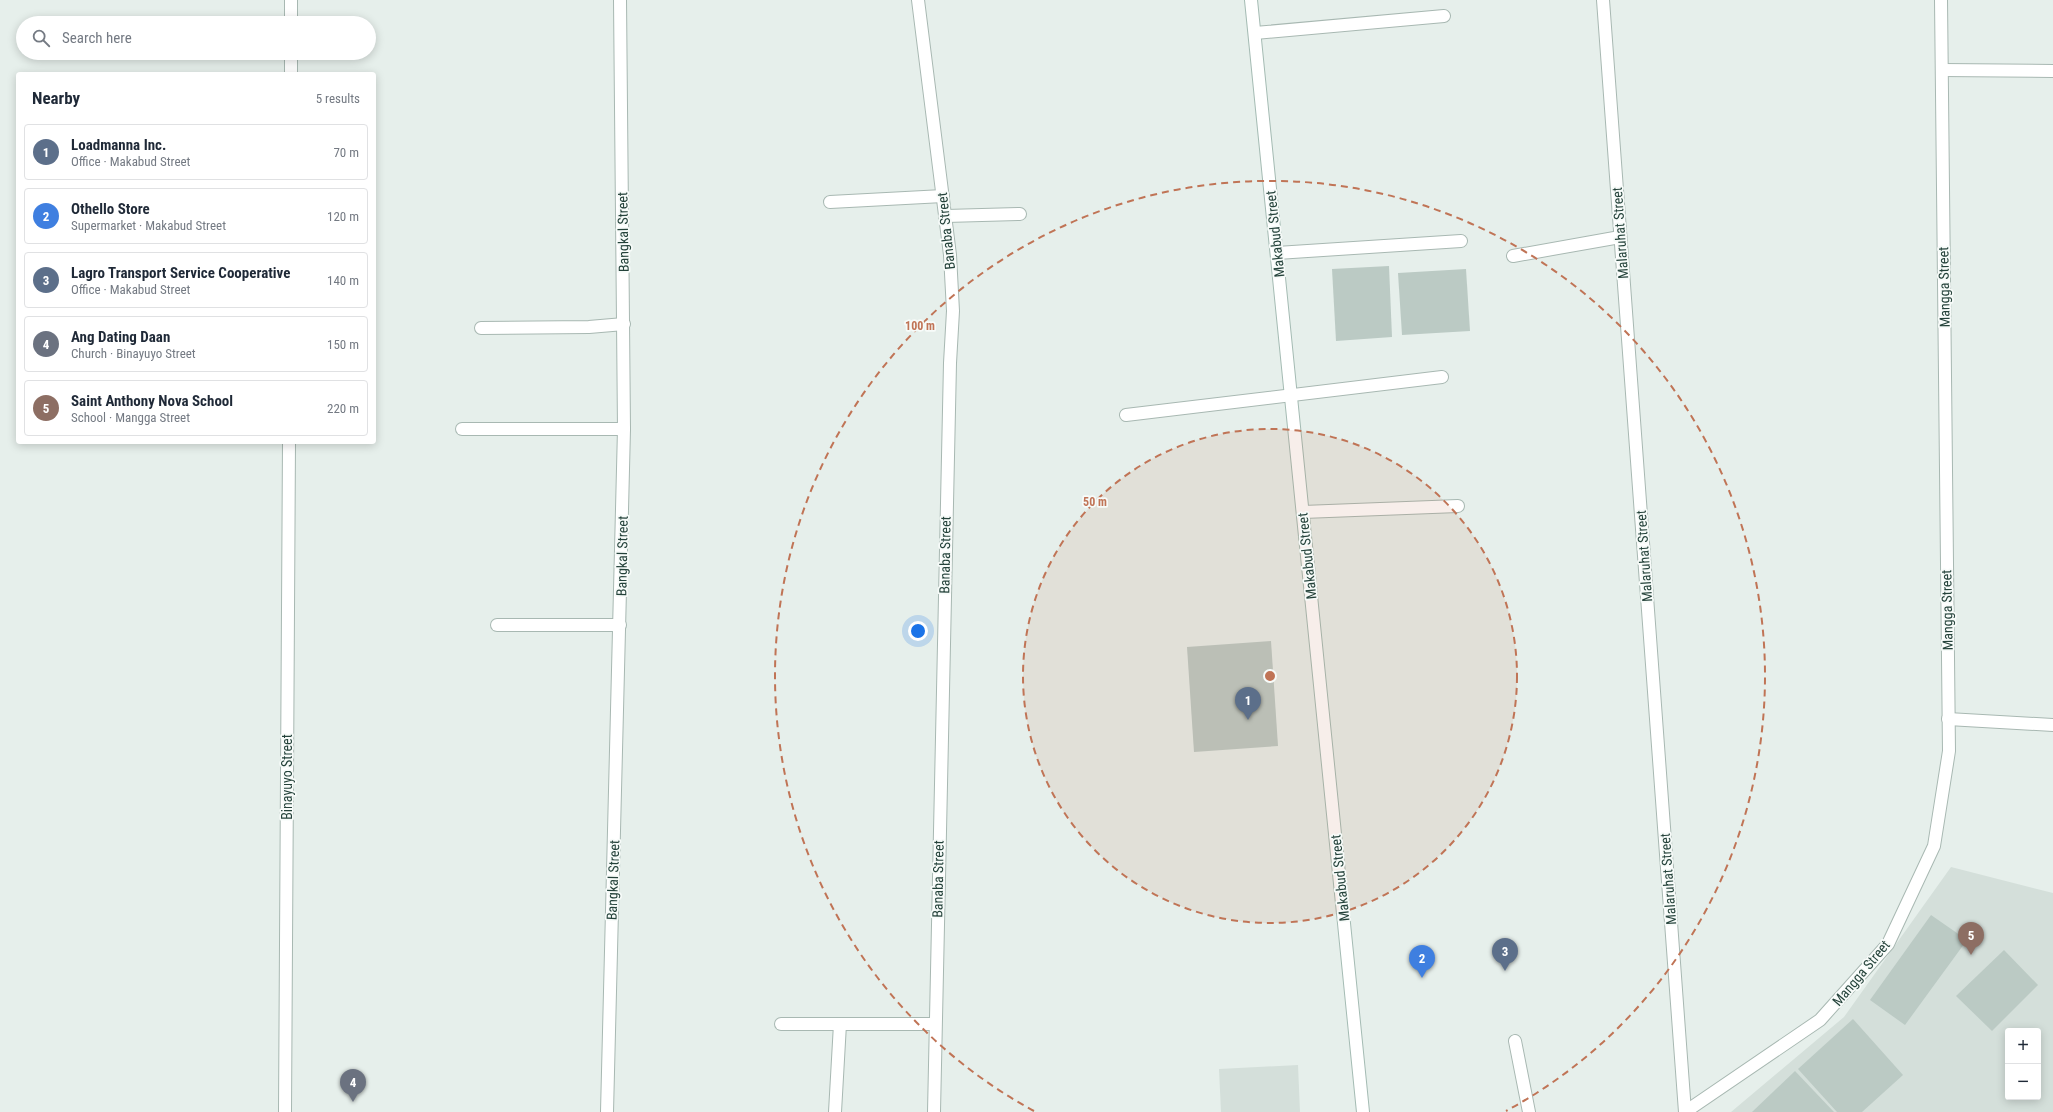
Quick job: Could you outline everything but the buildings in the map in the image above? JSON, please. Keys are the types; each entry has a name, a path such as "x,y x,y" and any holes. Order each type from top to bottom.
{"street":[{"path":"291,0 291,16"},
{"name":"Bangkal Street","path":"607,1112 624,429 620,0"},
{"name":"Banaba Street","path":"918,0 946,216 950,255 952,311 934,1024 934,1112"},
{"name":"Makabud Street","path":"1251,0 1363,1112"},
{"name":"Malaruhat Street","path":"1603,0 1685,1112"},
{"name":"Mangga Street","path":"1685,1112 1820,1020 1888,944 1934,846 1949,751 1941,0"},
{"path":"1254,33 1444,16"},
{"path":"291,60 291,72"},
{"path":"1942,70 2053,71"},
{"path":"830,202 943,196"},
{"path":"946,216 1020,214"},
{"path":"1513,256 1620,237"},
{"path":"1277,253 1461,241"},
{"path":"481,328 589,327 624,324"},
{"path":"1126,414 1442,377"},
{"path":"462,429 624,429"},
{"name":"Binayuyo Street","path":"285,1112 289,444"},
{"path":"1303,512 1458,506"},
{"path":"497,625 620,625"},
{"path":"1948,719 2053,725"},
{"path":"781,1024 934,1024"},
{"path":"835,1112 840,1024"},
{"path":"1515,1041 1529,1112"}],"shaded area":[{"path":"1951,867 2053,893 2053,1112 1731,1112 1844,1017"},
{"path":"1298,1065 1300,1112 1221,1112 1219,1069"}],"place":[{"name":"Loadmanna Inc.","path":"1248,720"},
{"name":"Saint Anthony Nova School","path":"1971,955"},
{"name":"Lagro Transport Service Cooperative","path":"1505,971"},
{"name":"Othello Store","path":"1422,978"},
{"name":"Ang Dating Daan","path":"353,1102"}]}
